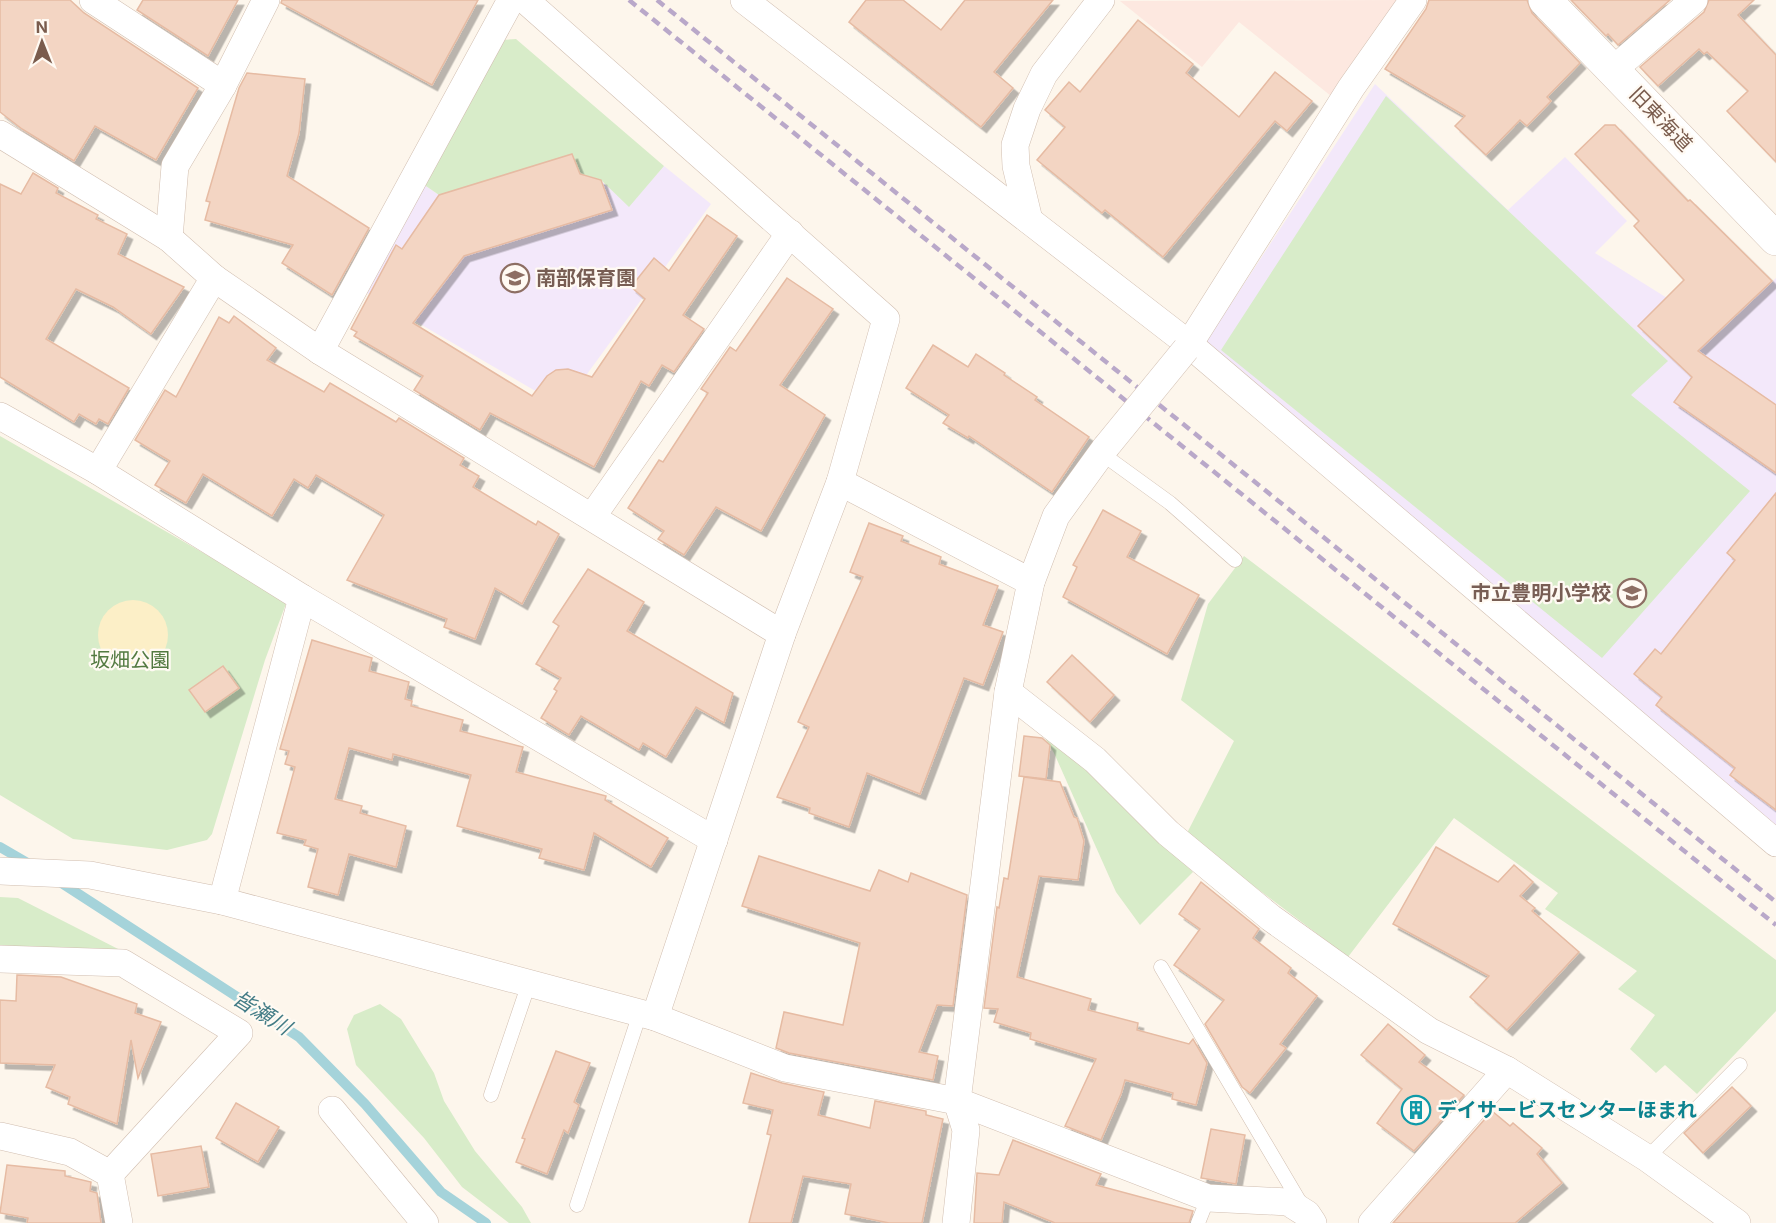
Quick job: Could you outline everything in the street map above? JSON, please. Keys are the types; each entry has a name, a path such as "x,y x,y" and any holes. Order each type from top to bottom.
{"street":[{"path":"93,0 223,85"},
{"path":"168,238 176,166 223,85 267,0"},
{"path":"320,351 511,0"},
{"path":"525,0 886,319 840,482 782,634 714,840 647,1015"},
{"path":"744,0 1029,220 1188,347 1776,843"},
{"path":"1029,220 1016,166 1015,145 1044,74 1101,0"},
{"path":"956,1223 966,1130 957,1101 1008,692 1031,582 1056,516 1104,450 1188,347 1352,88 1413,0"},
{"name":"旧東海道","path":"1545,0 1776,239"},
{"path":"1613,70 1694,0"},
{"path":"0,134 168,238 214,278 320,351 782,634"},
{"path":"592,517 790,233"},
{"path":"98,471 214,278"},
{"path":"0,416 98,471 302,598 714,840"},
{"path":"840,482 1031,582"},
{"path":"222,901 302,598"},
{"path":"1008,692 1095,760 1168,833 1271,918 1429,1031 1508,1070 1647,1158 1737,1223"},
{"path":"0,871 90,875 222,901 647,1015 785,1068 957,1101 1208,1198 1288,1202 1310,1218"},
{"path":"0,959 123,963 239,1033 110,1174"},
{"path":"1372,1223 1508,1070"},
{"path":"332,1110 425,1223"},
{"path":"0,1136 70,1152 110,1174"},
{"path":"110,1174 119,1223"}],"lane":[{"path":"1104,450 1170,503 1235,560"},
{"path":"1161,967 1310,1218"},
{"path":"491,1095 529,983"},
{"path":"577,1205 647,1015"},
{"path":"1647,1158 1740,1065"},
{"path":"1198,1223 1208,1198"}],"shaded area":[{"path":"1398,0 1331,96 1239,22 1202,67 1120,1"},
{"name":"市立豊明小学校","path":"1375,84 1508,210 1565,157 1627,221 1595,253 1720,331 1776,278 1776,837 1202,348"},
{"name":"南部保育園","path":"572,154 629,206 664,166 711,204 563,407 365,292 423,184 439,195"}],"green space":[{"path":"516,39 664,166 629,207 601,180 580,174 572,154 439,195 423,184 502,40"},
{"name":"市立豊明小学校","path":"1386,96 1668,361 1631,395 1750,491 1602,658 1221,350"},
{"name":"坂畑公園","path":"0,436 287,601 265,660 212,834 207,840 167,850 73,839 0,795"},
{"path":"1244,556 1776,960 1776,1011 1697,1094 1665,1065 1656,1073 1630,1049 1655,1015 1618,989 1637,971 1545,909 1558,893 1454,818 1348,957 1186,835 1234,741 1181,700 1208,604"},
{"path":"1035,722 1193,872 1140,925 1116,892 1054,753"},
{"path":"0,897 18,898 126,953 0,950"},
{"path":"380,1004 401,1019 434,1073 444,1101 475,1151 522,1207 531,1223 509,1223 462,1187 424,1138 356,1065 347,1029 354,1015"}],"sand":[{"path":"133,600 146,603 158,610 165,622 168,635 165,648 158,660 146,667 133,670 120,667 108,660 101,648 98,635 101,622 108,610 120,603"}],"building":[{"path":"0,0 70,0 84,13 198,88 156,160 95,126 74,161 22,129 0,112"},
{"path":"143,0 238,0 208,56 137,10"},
{"path":"282,0 478,0 432,85 281,3"},
{"path":"866,0 903,0 941,30 965,0 1053,0 994,72 1013,88 981,127 849,22"},
{"path":"1429,0 1527,0 1532,13 1580,63 1547,97 1551,101 1527,126 1520,120 1486,155 1455,126 1465,116 1385,69 1426,9"},
{"path":"1571,0 1670,0 1618,45"},
{"path":"1709,0 1754,0 1738,15 1776,55 1776,162 1727,111 1748,91 1707,52 1704,54 1699,49 1658,86 1640,67 1704,12"},
{"path":"1138,20 1193,64 1186,73 1239,117 1275,72 1312,101 1287,131 1275,121 1163,257 1105,210 1102,213 1037,160 1065,127 1045,110 1069,82 1080,92"},
{"path":"247,73 305,79 299,133 287,176 369,228 332,295 282,263 293,245 205,220 210,202 206,201 239,88"},
{"path":"1605,125 1615,125 1688,201 1690,200 1772,281 1698,351 1776,405 1776,473 1674,402 1692,377 1638,326 1684,280 1634,226 1639,221 1575,154"},
{"path":"572,154 580,174 601,180 612,210 464,256 413,323 532,396 547,376 556,370 568,369 592,377 645,299 631,287 654,258 669,271 707,215 737,236 683,315 704,329 674,372 662,365 649,386 641,381 594,467 490,413 480,430 414,390 423,376 354,336 357,332 351,329 396,245 402,249 439,195"},
{"path":"33,173 58,188 56,193 98,215 96,219 127,234 118,254 184,287 151,334 113,307 76,289 46,339 129,388 108,424 99,419 96,424 79,414 74,422 0,377 0,184 21,194"},
{"path":"787,278 833,309 780,385 825,415 761,531 716,507 684,555 658,539 664,531 628,508 659,460 663,462 708,393 701,389 730,347 736,351"},
{"path":"234,316 276,348 267,360 324,392 330,383 396,422 399,418 464,458 460,465 479,476 473,487 536,525 538,521 559,534 522,604 495,588 475,639 444,627 447,619 347,580 384,515 316,475 308,488 294,479 272,516 203,474 186,503 155,485 170,461 135,440 165,390 176,397 219,317 229,323"},
{"path":"933,345 968,367 976,354 1037,397 1035,400 1089,437 1052,492 969,436 968,438 943,423 949,415 906,388"},
{"path":"1776,493 1776,810 1730,775 1735,768 1656,705 1662,697 1634,674 1655,649 1661,654 1735,560 1727,553"},
{"path":"1103,510 1141,531 1127,557 1199,595 1167,654 1063,597 1077,567 1073,565"},
{"path":"869,523 903,536 901,541 941,557 939,564 998,586 983,625 1003,632 983,685 964,678 920,794 867,773 849,827 809,813 810,808 777,797 809,727 798,722 863,577 850,572"},
{"path":"588,569 644,602 627,631 733,693 724,723 696,707 666,757 643,743 639,750 581,716 569,735 541,718 557,691 554,689 561,678 536,664 559,626 553,622"},
{"path":"312,640 372,658 369,671 409,682 405,699 412,701 411,706 463,720 460,731 523,747 516,772 606,796 605,800 668,838 651,867 594,833 584,870 539,858 542,849 457,826 471,775 393,754 392,760 349,748 335,799 362,806 360,813 406,826 396,867 349,854 338,895 308,887 318,849 304,845 306,840 277,833 295,767 285,764 289,751 280,749"},
{"path":"1072,655 1114,695 1090,722 1047,682"},
{"path":"223,666 239,688 205,712 189,690"},
{"path":"1024,736 1042,738 1050,745 1046,779 1019,776"},
{"path":"1024,777 1060,782 1074,817 1077,818 1084,841 1078,880 1039,876 1017,977 1091,999 1088,1010 1138,1023 1137,1030 1189,1044 1193,1039 1207,1063 1196,1105 1172,1099 1173,1093 1125,1080 1101,1140 1065,1126 1096,1059 1030,1039 1031,1033 994,1022 998,1009 984,1008 997,907 999,908 1004,878 1008,879"},
{"path":"1436,847 1498,882 1514,865 1533,882 1520,896 1535,908 1532,911 1579,952 1507,1030 1470,997 1489,976 1393,924"},
{"path":"759,856 870,891 879,870 908,882 911,873 967,895 953,1006 937,1005 919,1052 938,1056 933,1080 789,1053 776,1048 784,1012 843,1025 860,943 742,906"},
{"path":"1201,882 1259,929 1253,938 1291,968 1288,973 1317,996 1280,1044 1286,1048 1250,1093 1242,1087 1205,1024 1224,1000 1174,965 1200,929 1179,914"},
{"path":"17,975 61,977 137,1004 135,1013 161,1022 138,1078 131,1040 117,1124 68,1104 70,1097 46,1087 55,1065 0,1063 0,1000 16,1001"},
{"path":"1388,1024 1425,1055 1419,1062 1464,1095 1414,1151 1377,1123 1402,1089 1361,1055"},
{"path":"556,1051 590,1063 574,1102 579,1105 568,1133 564,1130 547,1174 516,1162 525,1139 522,1138"},
{"path":"751,1073 782,1083 824,1092 818,1115 870,1128 875,1101 926,1111 926,1115 943,1119 922,1223 889,1223 845,1214 851,1184 803,1176 791,1223 749,1223 771,1135 767,1134 773,1110 743,1103"},
{"path":"1732,1087 1751,1106 1703,1153 1684,1133"},
{"path":"236,1103 279,1127 258,1162 216,1138"},
{"path":"1492,1111 1510,1126 1513,1123 1542,1148 1537,1154 1562,1183 1515,1223 1393,1223"},
{"path":"1211,1129 1245,1135 1236,1184 1201,1178"},
{"path":"1013,1140 1101,1174 1096,1185 1193,1211 1189,1223 1055,1223 1004,1202 1002,1223 974,1223 977,1173 999,1175"},
{"path":"201,1146 209,1187 158,1196 151,1154"},
{"path":"7,1165 65,1171 65,1176 91,1182 90,1191 97,1193 101,1223 27,1223 28,1218 0,1213"}],"waterway":[{"name":"皆瀬川","path":"0,847 31,865"},
{"name":"皆瀬川","path":"57,880 299,1037 365,1104 441,1192 486,1223"}],"railway":[{"path":"629,0 1776,925"},
{"path":"657,0 1776,902"}],"place":[{"name":"南部保育園","path":"515,278"},
{"name":"市立豊明小学校","path":"1632,593"},
{"name":"デイサービスセンターほまれ","path":"1416,1110"}]}
